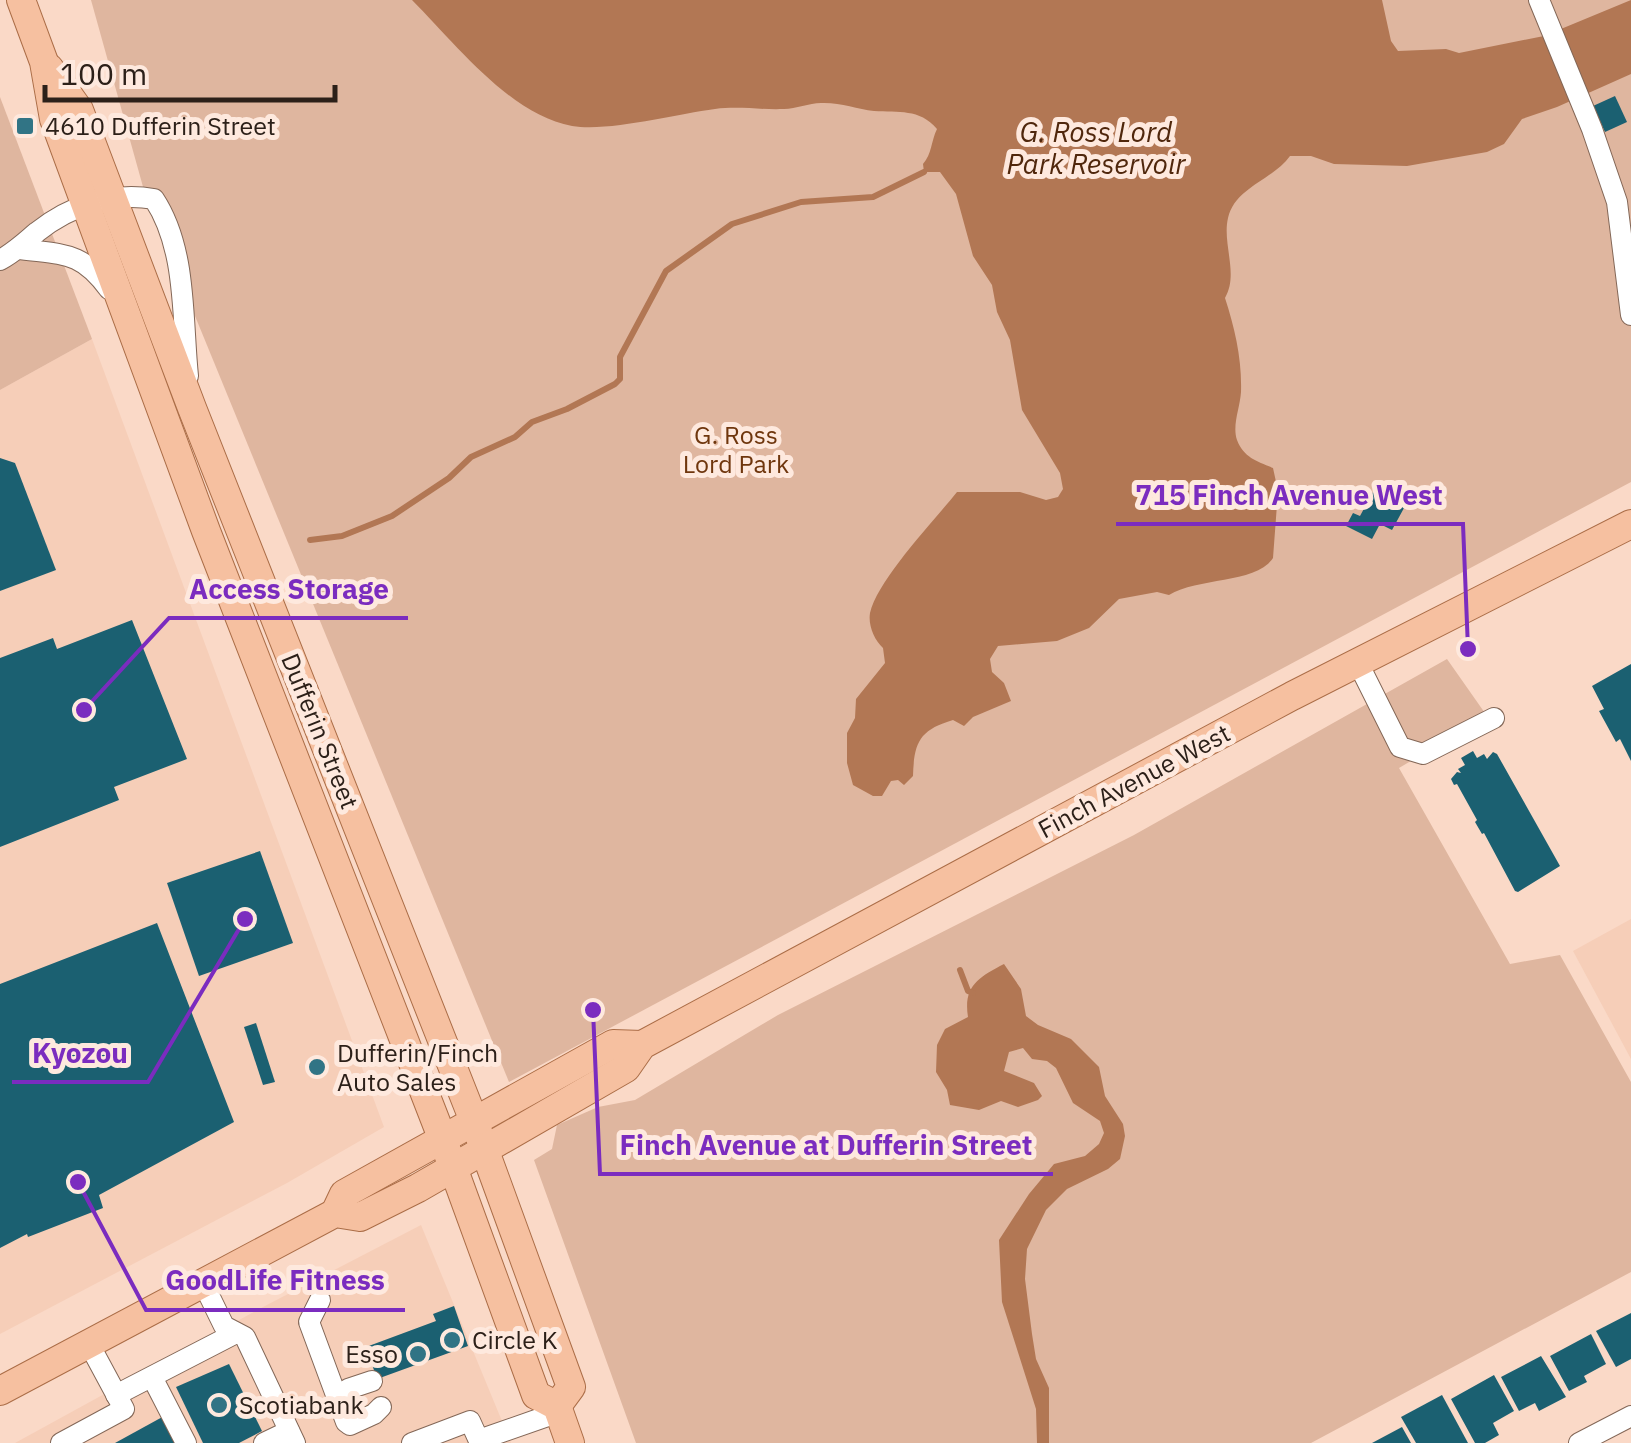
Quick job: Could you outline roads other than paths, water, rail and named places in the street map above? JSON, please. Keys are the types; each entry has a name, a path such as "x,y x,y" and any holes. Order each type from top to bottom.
{"main road":[{"name":"Dufferin Street","path":"21,0 44,62 79,110 125,310 213,548 443,1140 536,1395 558,1409 570,1443"},
{"name":"Dufferin Street","path":"100,200 192,408 474,1121 571,1387 558,1409"},
{"name":"Finch Avenue West","path":"0,1391 335,1214 360,1216 454,1169 626,1068 642,1045 1358,663 1631,524"},
{"name":"Finch Avenue West","path":"335,1214 344,1194 613,1044 642,1045"}],"street":[{"path":"1538,0 1617,202 1631,316"},
{"path":"0,260 20,250 37,233 100,200 154,199 167,218 177,256 192,408"},
{"path":"20,250 71,256 93,267 125,310"},
{"path":"1358,663 1400,747 1423,754 1494,718"},
{"path":"203,1283 224,1326 245,1337 292,1437 264,1443"},
{"path":"320,1300 309,1322 346,1422 350,1425 382,1407"},
{"path":"116,1395 236,1332"},
{"path":"60,1443 124,1409 89,1344"},
{"path":"152,1376 186,1443"},
{"path":"340,1406 348,1390 372,1382"},
{"path":"412,1443 470,1421 480,1442 558,1409"},
{"path":"1579,1443 1631,1416"}],"water":[{"name":"G. Ross Lord Park Reservoir","path":"412,0 1382,0 1391,41 1398,51 1446,49 1459,53 1544,36 1631,0 1631,74 1522,119 1504,144 1487,152 1407,166 1334,164 1311,156 1290,156 1246,191 1228,218 1231,279 1225,298 1240,368 1236,434 1247,455 1273,468 1278,491 1273,558 1254,572 1169,595 1157,592 1119,599 1089,628 1057,641 998,646 990,659 992,672 1004,683 1011,701 973,717 964,726 953,720 933,728 917,746 913,776 904,785 898,780 891,781 882,796 873,796 853,785 847,763 847,733 855,718 856,699 885,663 870,618 884,584 957,492 1020,492 1046,500 1058,497 1063,489 1060,473 1022,410 1010,340 997,312 992,285 973,256 956,194 940,172 924,172 923,164 937,129 916,115 828,103 784,109 724,108 623,125 572,126 549,119 505,93"},
{"path":"1004,964 1021,989 1026,1016 1071,1039 1099,1067 1105,1096 1123,1124 1125,1136 1120,1159 1067,1189 1046,1210 1027,1249 1025,1279 1032,1334 1036,1359 1049,1388 1049,1443 1037,1443 1036,1409 1002,1302 999,1240 1054,1164 1085,1156 1099,1144 1104,1133 1100,1121 1073,1103 1056,1068 1047,1061 1032,1059 1023,1048 1009,1052 1004,1071 1034,1083 1042,1096 1038,1100 1018,1107 1001,1101 979,1110 950,1105 947,1090 936,1072 937,1045 945,1029 968,1017 968,997 975,984"}],"waterway":[{"path":"310,540 342,536 392,516 449,478 471,457 515,437 532,422 615,384 620,379 620,357 666,271 732,224 801,202 873,197 924,172"},
{"path":"960,970 968,991 973,993"}],"place":[{"name":"4610 Dufferin Street","path":"25,126"},
{"name":"715 Finch Avenue West","path":"1468,649"},
{"name":"Access Storage","path":"84,710"},
{"name":"Kyozou","path":"245,919"},
{"name":"Finch Avenue at Dufferin Street","path":"593,1010"},
{"name":"Dufferin/Finch Auto Sales","path":"317,1067"},
{"name":"GoodLife Fitness","path":"78,1182"},
{"name":"Circle K","path":"452,1340"},
{"name":"Esso","path":"418,1354"},
{"name":"Scotiabank","path":"219,1405"}],"park label":[{"name":"G. Ross Lord Park","path":"736,450"}]}
